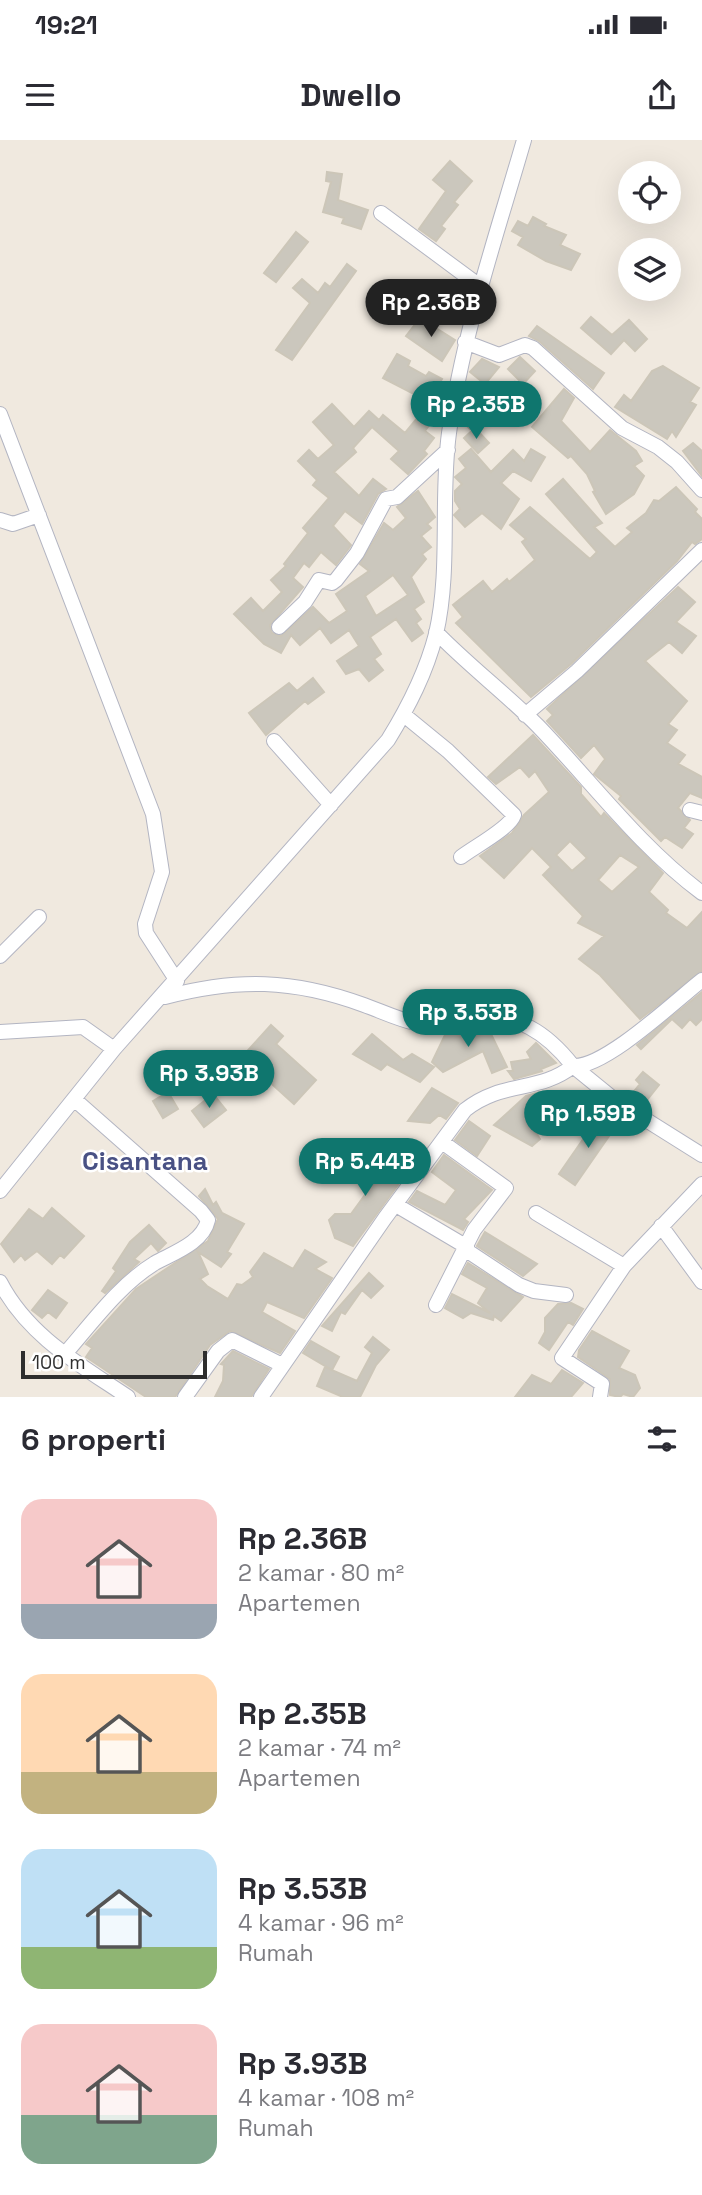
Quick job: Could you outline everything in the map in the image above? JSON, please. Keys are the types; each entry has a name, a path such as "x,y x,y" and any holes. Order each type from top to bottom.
{"street":[{"path":"0,1191 114,1049 163,997 388,740 424,675 436,632 443,566 448,450 465,342 524,140"},
{"path":"381,213 481,287"},
{"path":"465,342 499,355 525,345 533,348 622,428 658,447 702,490"},
{"path":"0,414 153,814 162,872 145,923 146,933 177,981"},
{"path":"279,627 305,602 319,580 332,583 336,580 363,543 373,518 386,499 400,495 448,450"},
{"path":"0,520 13,524 39,515"},
{"path":"525,715 586,662 702,550"},
{"path":"436,632 525,715 599,797 680,876 702,893"},
{"path":"404,715 448,751 514,815 512,822 495,835 486,837 461,857"},
{"path":"274,741 331,805"},
{"path":"0,956 39,917"},
{"path":"261,1397 465,1110 481,1098 506,1088 546,1083 573,1066 593,1063 634,1036 702,981"},
{"path":"163,997 212,985 254,982 308,990 417,1023 500,1017 539,1031 558,1046 573,1066 617,1101 702,1154"},
{"path":"0,1031 83,1027 114,1049"},
{"path":"64,1355 134,1278 183,1250 205,1231 208,1220 74,1099"},
{"path":"436,1305 474,1230 506,1188 442,1142"},
{"path":"600,1397 602,1384 562,1359 624,1266 702,1184"},
{"path":"396,1205 466,1248 519,1285 534,1291 566,1295"},
{"path":"536,1213 624,1266"},
{"path":"661,1226 702,1282"},
{"path":"0,1282 21,1316 64,1355 128,1397"},
{"path":"185,1397 218,1351 232,1340 282,1365"}],"building":[{"path":"450,161 472,181 454,202 458,205 441,226 445,229 436,241 419,229 446,191 433,180"},
{"path":"327,172 342,174 338,200 368,210 361,229 342,223 344,218 323,212 331,182 326,181"},
{"path":"533,217 546,224 544,226 566,235 560,245 580,254 571,270 546,261 518,245 523,237 512,231 518,221 528,226"},
{"path":"296,232 308,242 276,282 264,273"},
{"path":"347,264 356,271 292,360 276,350 310,303 293,288 302,279 318,293 325,283 330,287"},
{"path":"420,288 429,294 423,304 433,310 427,320 408,308"},
{"path":"591,317 612,335 629,320 647,339 635,351 624,340 611,354 581,328"},
{"path":"420,318 455,340 442,361 406,336"},
{"path":"537,326 604,373 593,389 539,341 529,336"},
{"path":"397,354 410,361 408,366 426,376 429,372 442,379 431,398 436,402 429,413 413,403 418,396 383,378"},
{"path":"520,357 535,371 523,384 508,369"},
{"path":"482,359 499,367 485,384 470,372"},
{"path":"663,366 699,388 690,402 696,405 676,437 672,431 667,439 615,407 624,395 631,401 652,371"},
{"path":"515,382 530,394 518,409 512,403 508,391"},
{"path":"564,389 574,398 561,421 590,452 610,430 636,451 642,461 634,466 644,476 634,494 606,514 593,492 595,491 587,474 571,456 568,458 532,427"},
{"path":"472,399 486,413 470,429 462,421 468,414 463,409"},
{"path":"332,404 354,427 369,411 379,420 383,415 405,433 422,412 433,420 425,431 434,438 424,451 427,454 408,474 391,459 399,451 372,427 353,448 356,452 334,472 359,496 373,479 386,489 378,494 362,524 345,511 333,526 351,545 336,565 321,552 309,567 304,563 293,578 303,587 270,625 272,633 281,636 313,607 329,623 347,611 336,594 369,571 360,564 384,523 393,530 406,518 397,507 418,491 435,517 427,524 431,528 421,536 431,547 422,554 426,559 411,577 424,602 414,609 421,619 416,623 423,633 412,641 396,619 370,637 381,654 374,659 383,670 369,681 359,669 346,674 337,661 359,646 349,630 331,643 320,628 300,645 291,635 281,653 264,644 234,614 251,598 263,611 282,592 271,580 286,566 284,564 308,533 303,528 329,498 313,485 317,480 298,461 309,450 318,459 334,445 313,422","holes":["393,575 408,595 376,616 365,596"]},
{"path":"475,428 489,443 478,453 464,438"},
{"path":"693,443 702,451 702,476 683,451"},
{"path":"471,449 491,472 513,450 524,461 531,449 545,457 531,481 513,471 501,483 519,499 501,529 482,513 465,527 454,515 460,509 455,501 455,491 462,484 455,477 466,468 459,459"},
{"path":"563,479 602,523 594,527 615,547 632,532 627,528 646,513 654,500 659,501 676,487 697,509 695,512 702,519 702,539 695,544 692,542 677,561 571,664 531,697 456,623 463,617 453,605 483,581 492,592 507,579 509,582 535,560 522,542 526,539 510,525 530,507 590,559 597,552 546,494"},
{"path":"678,587 695,602 676,622 696,636 682,653 669,642 645,661 687,701 668,724 677,730 667,743 685,755 678,764 702,777 702,798 690,793 678,808 690,820 684,828 693,834 682,848 665,837 661,841 619,799 621,796 594,774 605,759 594,745 581,758 547,721 553,715 547,709"},
{"path":"313,678 324,692 308,704 305,701 266,735 249,713 289,683 297,691"},
{"path":"533,735 581,787 581,794 601,817 604,813 663,873 649,892 668,910 666,913 687,928 702,912 702,971 640,1019 600,975 579,959 604,936 578,923 583,916 543,875 551,867 532,848 504,878 480,856 512,833 524,815 549,792 535,771 529,777 520,767 496,784 488,777","holes":["570,841 587,858 572,871 556,855","620,855 639,867 612,892 598,880"]},
{"path":"702,992 702,1019 696,1025 690,1019 682,1028 672,1019 641,1049 637,1045"},
{"path":"271,1025 283,1036 276,1044 316,1080 294,1104 242,1057"},
{"path":"483,1028 490,1032 507,1067 492,1073 483,1051 443,1072 432,1062 446,1033"},
{"path":"372,1034 403,1060 412,1054 434,1067 420,1082 387,1064 381,1070 353,1054"},
{"path":"536,1043 556,1063 541,1069 542,1071 514,1079 508,1071 513,1071 511,1062 531,1059 527,1052"},
{"path":"643,1072 659,1085 643,1105 631,1095 640,1084 636,1080"},
{"path":"432,1088 458,1103 446,1119 439,1115 430,1123 408,1121"},
{"path":"168,1092 178,1109 163,1118 153,1101"},
{"path":"540,1092 547,1097 527,1119 540,1139 532,1146 494,1125 526,1096"},
{"path":"213,1094 226,1110 204,1127 192,1111"},
{"path":"600,1115 616,1126 575,1185 559,1174"},
{"path":"469,1121 490,1136 477,1156 455,1140"},
{"path":"365,1149 375,1155 371,1159 403,1178 353,1246 335,1238 329,1220 335,1214 351,1214 375,1181 340,1161"},
{"path":"444,1155 492,1190 464,1219 468,1222 463,1230 409,1202 417,1191 445,1205 456,1190 432,1172"},
{"path":"205,1189 213,1205 216,1202 222,1213 244,1224 227,1252 231,1254 221,1267 198,1252 208,1274 200,1279 207,1286 228,1299 237,1284 242,1285 253,1277 250,1272 264,1253 293,1269 305,1250 326,1262 315,1269 332,1278 304,1318 267,1302 262,1312 295,1331 280,1353 230,1331 210,1345 175,1397 146,1397 86,1357 92,1348 86,1344 136,1289 208,1241 218,1219 199,1196"},
{"path":"52,1208 84,1236 64,1258 60,1255 52,1264 37,1251 25,1260 21,1255 14,1262 1,1244 29,1209 43,1219"},
{"path":"149,1225 166,1243 158,1251 151,1243 134,1259 139,1262 105,1293 102,1291 116,1271 113,1268 130,1242"},
{"path":"485,1232 537,1264 523,1276 477,1246"},
{"path":"468,1263 523,1297 501,1321 494,1316 493,1320 471,1313 463,1318 445,1308 452,1294 490,1313 478,1303 487,1288 462,1274"},
{"path":"369,1273 383,1286 371,1298 362,1290 345,1314 341,1312 332,1331 322,1326"},
{"path":"48,1290 67,1303 56,1318 48,1312 42,1318 32,1310"},
{"path":"571,1303 583,1309 573,1325 568,1322 549,1350 539,1343 545,1332 545,1318 558,1304"},
{"path":"592,1331 629,1351 619,1368 635,1375 640,1388 633,1397 623,1394 620,1397 610,1395 610,1379 578,1357 579,1350"},
{"path":"373,1337 389,1350 376,1365 360,1397 343,1397 317,1386 325,1367 357,1381 372,1353 365,1347"},
{"path":"311,1341 339,1357 332,1370 303,1353"},
{"path":"233,1351 269,1369 251,1397 215,1397 223,1381 224,1365 221,1364"},
{"path":"562,1370 583,1383 571,1397 515,1397 532,1375 551,1384"}],"district":[{"name":"Cisantana","path":"145,1161"}]}
